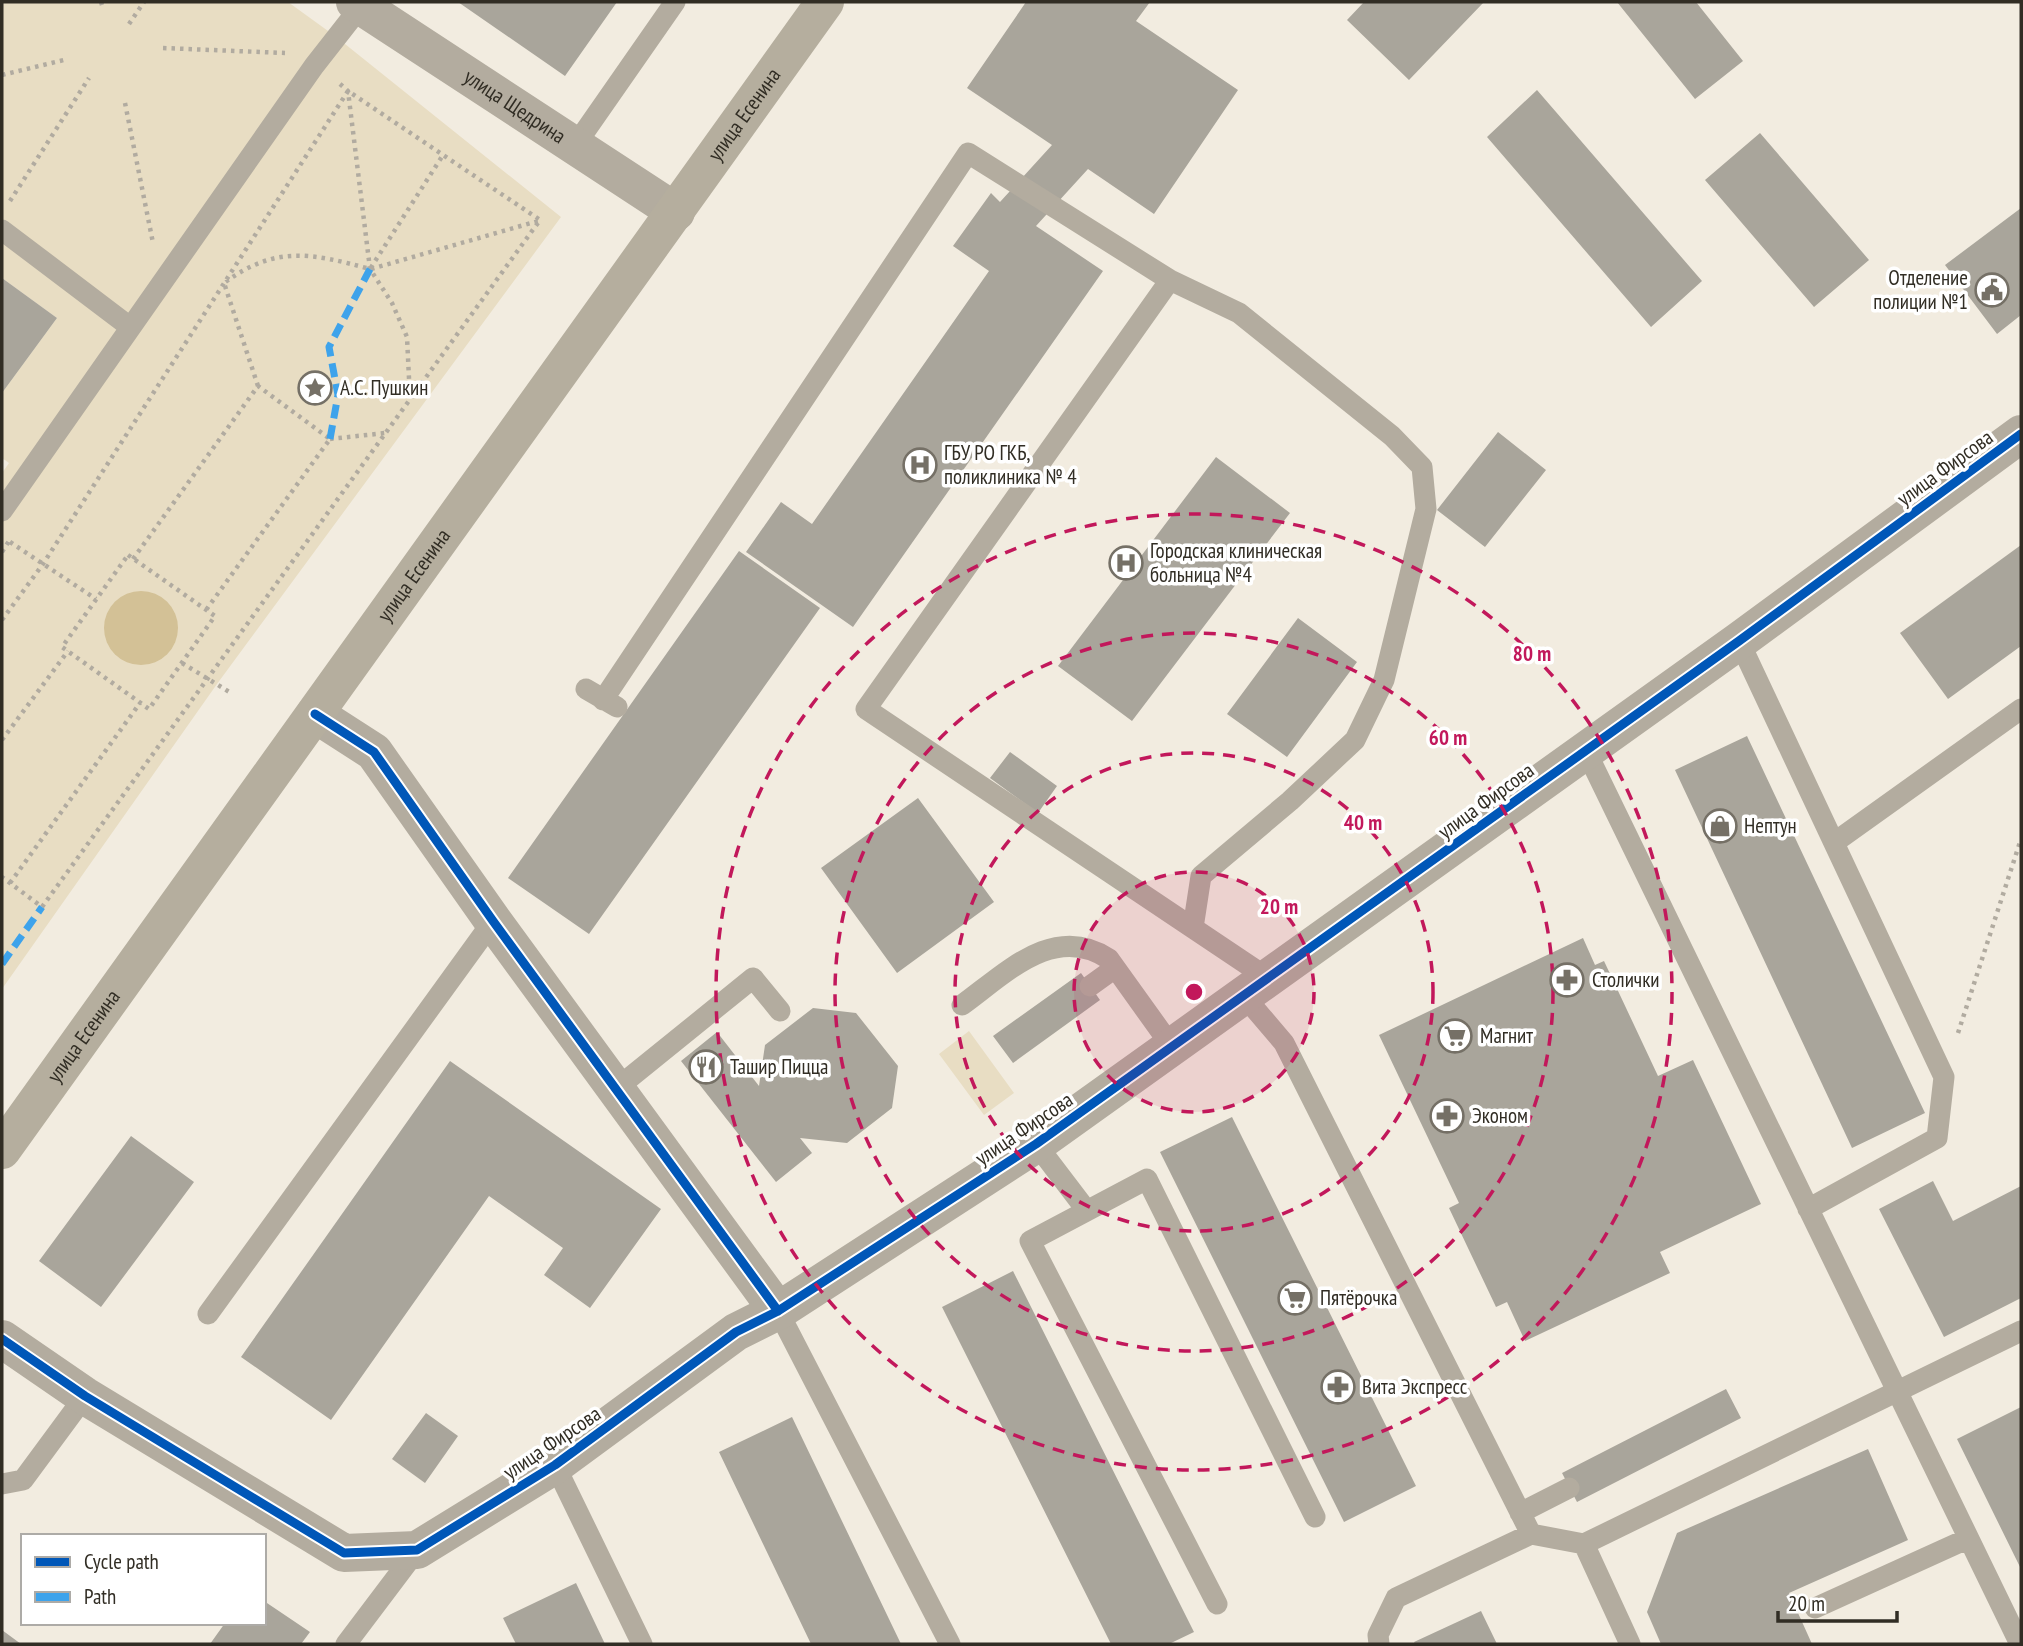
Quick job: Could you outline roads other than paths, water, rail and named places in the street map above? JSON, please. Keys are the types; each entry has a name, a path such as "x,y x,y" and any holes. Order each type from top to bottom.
{"main road":[{"name":"улица Есенина","path":"2,1150 825,2"}],"street":[{"name":"улица Щедрина","path":"358,4 676,212"},
{"name":"улица Фирсова","path":"2,1339 85,1396 344,1553 417,1550 555,1465 736,1332 778,1311 1035,1144 1739,641 2021,434"},
{"path":"315,714 374,752 493,921 778,1311"}],"lane":[{"path":"574,147 675,2"},
{"path":"2,510 358,4"},
{"path":"602,699 968,153 1170,280 1239,313 1392,436 1422,467 1426,509 1384,680 1355,740 1290,802 1202,876 1193,928"},
{"path":"2,230 130,327"},
{"path":"1170,280 866,709 1193,928 1256,987 1531,1534"},
{"path":"1739,641 1944,1077 1937,1138 1808,1209"},
{"path":"1835,842 2021,709"},
{"path":"1586,751 2020,1644"},
{"path":"208,1314 493,921"},
{"path":"962,1005 1035,952 1049,947 1095,951 1109,959 1172,1047"},
{"path":"1090,986 1115,968"},
{"path":"617,1088 753,978 780,1011"},
{"path":"1035,1144 1087,1210"},
{"path":"1217,1604 1030,1241 1147,1179 1315,1517"},
{"path":"778,1311 950,1644"},
{"path":"1379,1644 1378,1635 1396,1598 1531,1534 1584,1544 2021,1331"},
{"path":"2,1484 23,1480 85,1396"},
{"path":"555,1465 642,1644"},
{"path":"1520,1513 1569,1488"},
{"path":"1815,1608 1967,1539"},
{"path":"1584,1544 1630,1644"},
{"path":"346,1644 417,1550"}],"place":[{"name":"Отделение полиции №1","path":"1992,290"},
{"name":"А.С. Пушкин","path":"315,388"},
{"name":"ГБУ РО ГКБ, поликлиника № 4","path":"920,465"},
{"name":"Городская клиническая больница №4","path":"1126,563"},
{"name":"Нептун","path":"1720,826"},
{"name":"Столички","path":"1567,980"},
{"name":"Магнит","path":"1455,1036"},
{"name":"Ташир Пицца","path":"706,1067"},
{"name":"Эконом","path":"1447,1116"},
{"name":"Пятёрочка","path":"1295,1298"},
{"name":"Вита Экспресс","path":"1338,1387"}]}
